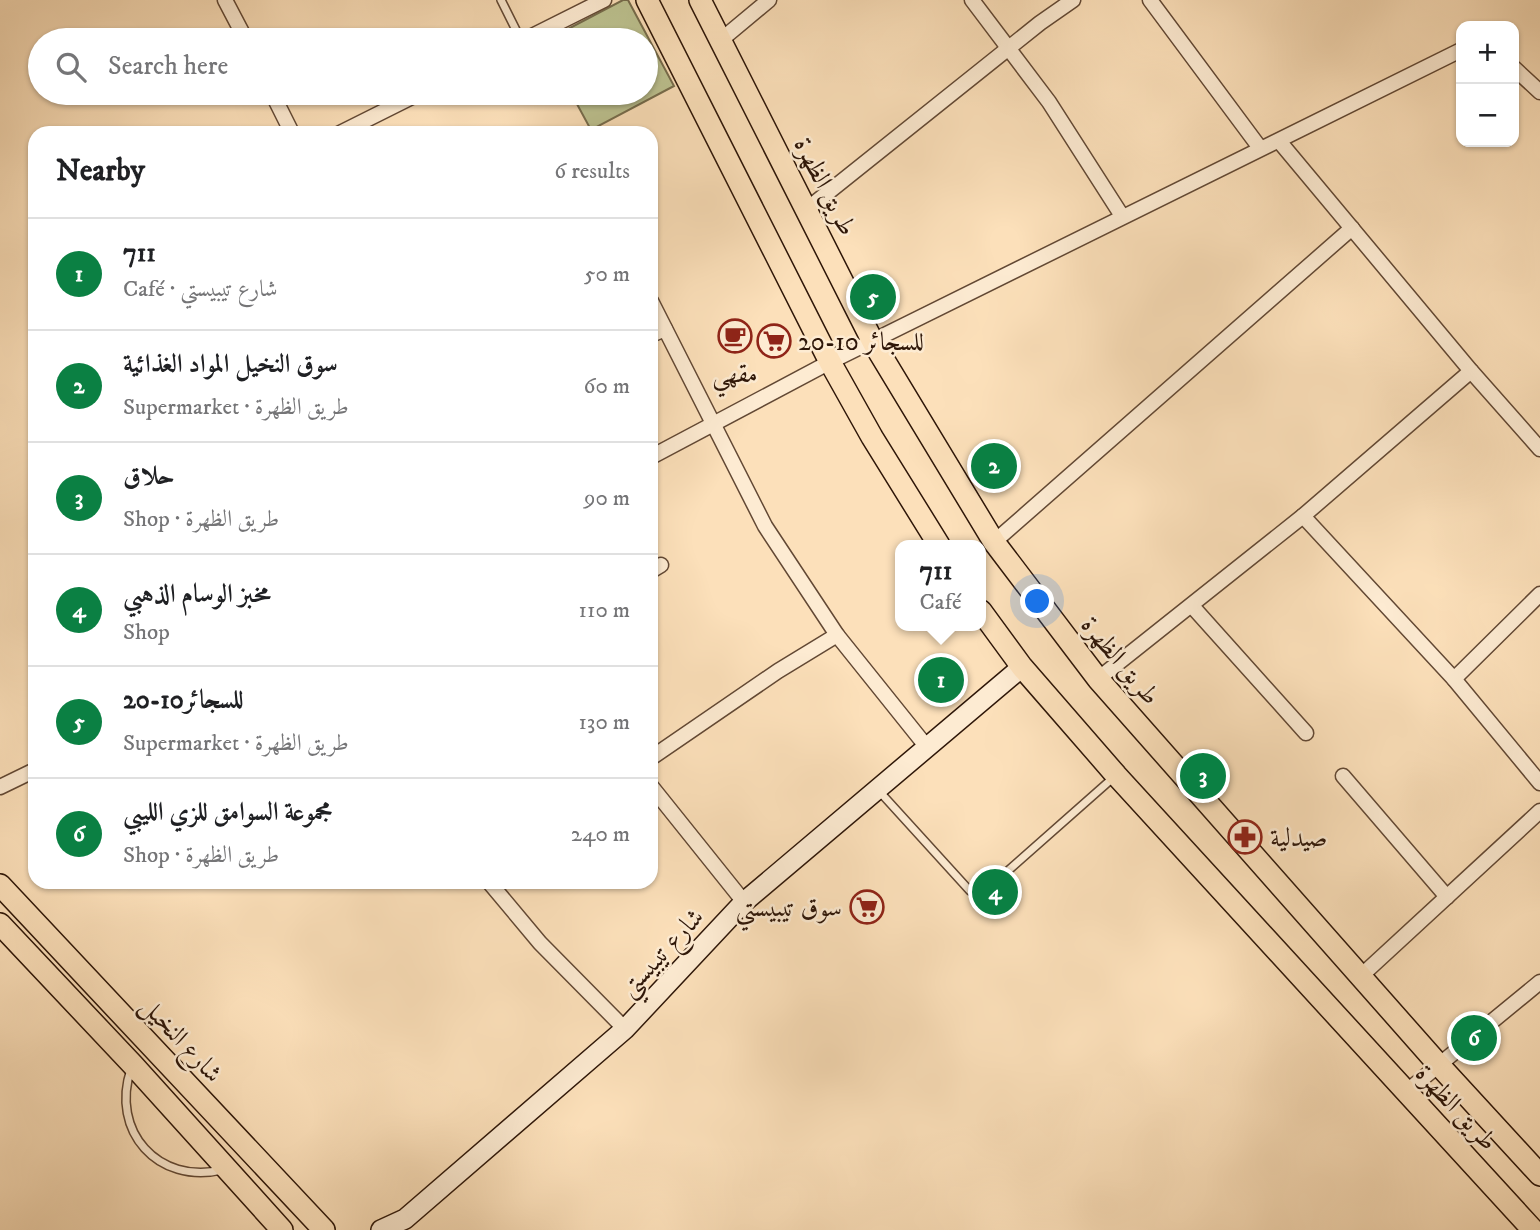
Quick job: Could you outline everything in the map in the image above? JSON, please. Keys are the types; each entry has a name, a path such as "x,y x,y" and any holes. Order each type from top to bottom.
{"main road":[{"path":"647,0 830,362 872,437 936,540"},
{"name":"طريق الظهرة","path":"700,0 873,342 994,542 1097,679 1438,1064 1540,1175"},
{"name":"طريق الظهرة","path":"986,618 1022,667 1116,775 1533,1230"},
{"name":"شارع تيبيستي","path":"381,1230 401,1225 625,1029 744,902 1022,667"},
{"name":"شارع النخيل","path":"0,885 324,1230"},
{"name":"شارع النخيل","path":"0,924 133,1065 282,1230"},
{"path":"226,1169 247,1149"}],"street":[{"path":"226,0 240,28"},
{"path":"547,28 604,0"},
{"path":"721,40 769,0"},
{"path":"972,0 1064,125 1122,216"},
{"path":"806,210 1009,47 1073,0"},
{"path":"1150,0 1260,148"},
{"path":"658,453 830,362 1456,52"},
{"path":"1519,73 1540,92"},
{"path":"278,105 288,126"},
{"path":"354,126 396,105"},
{"path":"1279,141 1471,371 1540,449"},
{"path":"994,542 1352,228"},
{"path":"658,332 713,425 765,526 837,635 926,746"},
{"path":"1097,679 1303,516 1471,371"},
{"path":"1303,516 1454,679 1540,783"},
{"path":"1454,679 1540,594"},
{"path":"1192,606 1306,733"},
{"path":"658,753 778,671 837,635"},
{"path":"0,787 28,773"},
{"path":"1343,776 1447,897"},
{"path":"658,795 744,902"},
{"path":"1361,976 1540,811"},
{"path":"495,889 540,943 625,1029"},
{"path":"1406,1093 1540,982"}],"lane":[{"path":"501,0 516,28"},
{"path":"877,788 970,891 978,894 985,891 1116,775"},
{"path":"133,1065 127,1082 127,1117 144,1149 173,1169 191,1173 226,1169"}],"green space":[{"path":"623,0 628,0 643,28 570,28"},
{"path":"658,56 674,86 658,94"},
{"path":"577,105 638,105 599,126 589,126"}],"place":[{"name":"20-10للسجائر","path":"873,297"},
{"name":"مقهي","path":"735,336"},
{"name":"20-10 للسجائر","path":"774,341"},
{"name":"سوق النخيل المواد الغذائية","path":"994,466"},
{"name":"711","path":"941,680"},
{"name":"حلاق","path":"1203,776"},
{"name":"صيدلية","path":"1245,837"},
{"name":"مخبز الوسام الذهبي","path":"995,892"},
{"name":"سوق تيبيستي","path":"867,907"},
{"name":"مجموعة السوامق للزي الليبي","path":"1474,1038"}]}
